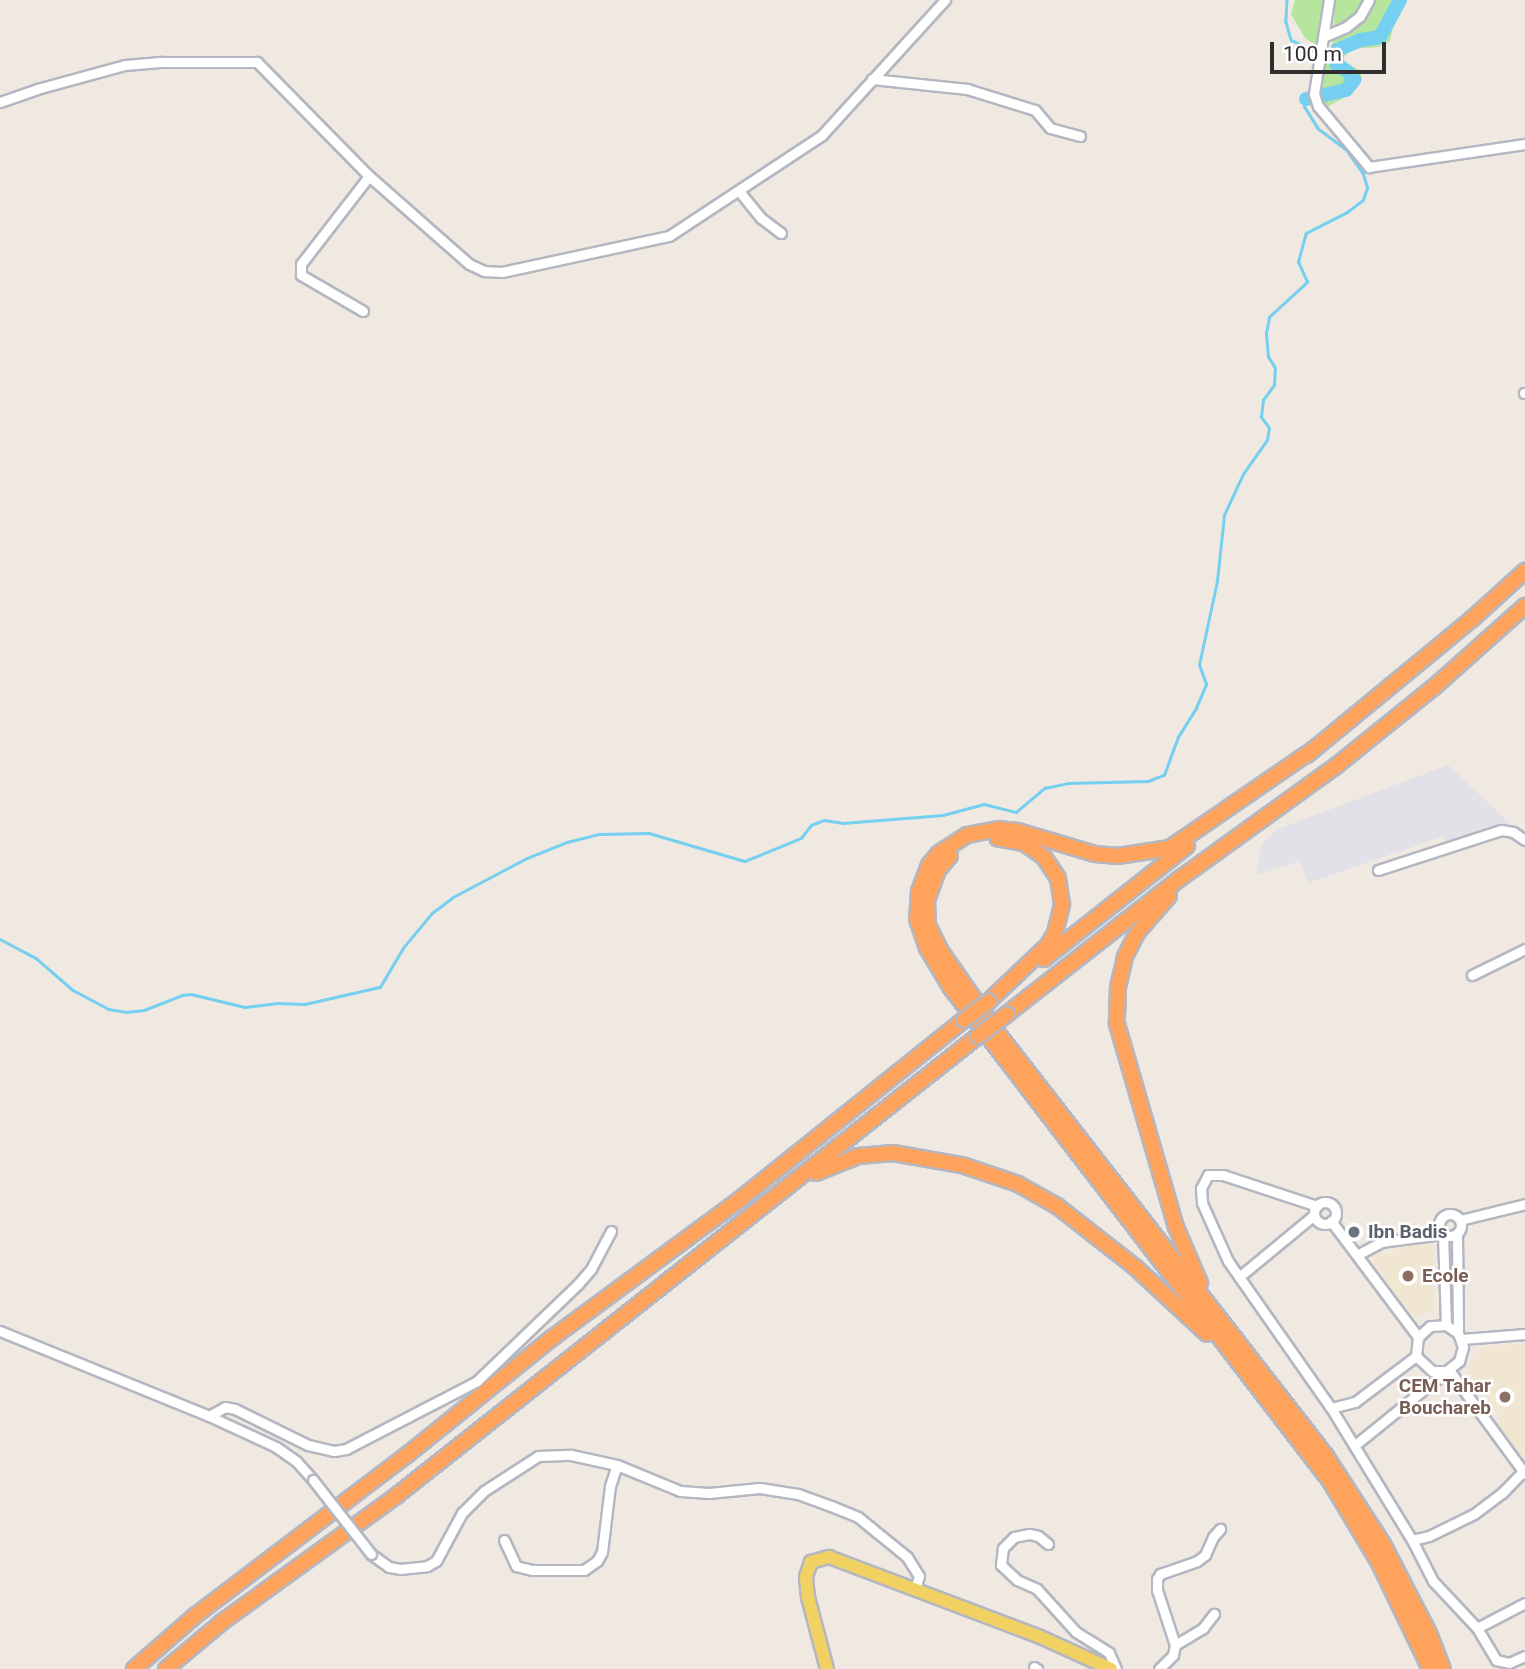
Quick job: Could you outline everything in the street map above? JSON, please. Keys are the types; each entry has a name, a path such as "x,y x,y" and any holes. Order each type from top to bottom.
{"highway":[{"path":"134,1669 196,1615 386,1472 552,1338 739,1200 964,1020 1314,750 1472,620 1525,571"},
{"path":"166,1669 222,1622 396,1496 1182,877 1346,758 1434,687 1525,606"},
{"path":"1314,750 1170,848 1118,856 998,828 967,835 946,847 929,865 917,905 924,941 951,988 1352,1493 1405,1586 1443,1669"},
{"path":"989,1001 1048,945 1055,933 1062,904 1058,878 1044,857 1024,843 1001,838 967,845 946,859 938,870 927,900 928,925 933,938 999,1035 1239,1354 1348,1510 1403,1608 1430,1669"},
{"path":"1230,844 1175,889 1137,933 1119,974 1116,1007 1129,1074 1188,1262 1239,1354"},
{"path":"754,1214 826,1167 858,1156 909,1154 962,1165 1018,1184 1057,1206 1239,1354"}],"main road":[{"path":"827,1669 808,1597 806,1577 811,1562 829,1557 915,1588 1086,1663 1113,1669"}],"street":[{"path":"0,102 125,65 163,62 257,62 369,176 469,264 484,271 502,272 669,236 822,135 945,0"},
{"path":"1329,0 1314,94 1318,106 1369,167 1525,144"},
{"path":"1325,36 1346,27 1360,16 1369,0"},
{"path":"872,79 967,89 1035,110 1050,128 1080,136"},
{"path":"363,311 301,275 301,264 369,176"},
{"path":"739,191 761,218 781,233"},
{"path":"1378,870 1501,830 1513,832 1525,840"},
{"path":"1472,975 1525,949"},
{"path":"1331,1221 1321,1223 1315,1210 1223,1175 1208,1175 1201,1188 1202,1203 1228,1261 1355,1445 1412,1540 1433,1581 1477,1628 1496,1660 1509,1663 1525,1656"},
{"path":"1239,1277 1326,1202 1332,1205 1335,1211 1331,1221"},
{"path":"1460,1220 1525,1204"},
{"path":"1446,1325 1443,1234 1439,1224 1444,1215 1451,1213 1460,1220"},
{"path":"1355,1445 1448,1371 1462,1354 1457,1233 1460,1220"},
{"path":"1331,1221 1418,1337"},
{"path":"209,1416 225,1407 235,1409 308,1445 334,1451 346,1449 477,1381 578,1284 591,1269 611,1231"},
{"path":"1357,1255 1381,1242 1457,1233"},
{"path":"1412,1540 1429,1536 1474,1514 1524,1472 1448,1371 1425,1368 1416,1356 1418,1337 1430,1326 1446,1325 1460,1336 1525,1334"},
{"path":"0,1331 209,1416 276,1447 296,1461 380,1563 400,1569 415,1569 436,1561 471,1503 507,1474 538,1456 571,1455 617,1465 680,1491 709,1493 760,1488 798,1494 831,1506 858,1517 907,1557 919,1576 915,1588"},
{"path":"1331,1408 1355,1402 1416,1356"},
{"path":"504,1540 516,1566 531,1570 584,1570 597,1561 602,1552 610,1486 617,1465"},
{"path":"1159,1669 1173,1655 1175,1645 1157,1590 1157,1579 1160,1574 1205,1555 1213,1537 1220,1530"},
{"path":"1048,1544 1038,1536 1030,1534 1014,1537 1003,1548 1001,1565 1017,1580 1042,1593 1076,1632 1109,1653 1113,1669"},
{"path":"1477,1628 1525,1603"},
{"path":"1175,1645 1203,1628 1214,1614"}],"shaded area":[{"path":"1448,765 1512,825 1510,835 1486,841 1480,834 1447,844 1444,836 1308,883 1300,861 1257,875 1260,850 1264,841 1278,829"},
{"name":"Ecole","path":"1423,1240 1433,1246 1434,1310 1417,1317 1410,1313 1373,1263 1371,1253 1380,1249 1387,1255 1408,1243"},
{"name":"CEM Tahar Bouchareb","path":"1525,1343 1523,1456 1497,1424 1501,1420 1468,1371 1471,1360 1481,1347"}],"green space":[{"path":"1295,0 1323,0 1318,47 1305,38 1291,14"},
{"path":"1335,0 1407,0 1395,19 1390,41 1378,47 1352,49 1342,58 1345,64 1360,70 1362,80 1353,93 1325,108 1319,99 1318,80 1333,41"}],"waterway":[{"path":"1287,0 1286,22 1291,40 1317,52"},
{"path":"1306,99 1346,90 1354,80 1336,64 1337,50 1361,40 1380,37 1400,0"},
{"path":"1324,54 1334,55"},
{"path":"0,939 36,958 73,990 108,1009 126,1012 144,1010 191,994 245,1007 276,1003 305,1004 380,987 403,948 432,913 453,897 525,859 567,842 599,834 649,833 745,861 801,838 811,825 824,820 843,823 943,815 984,804 1016,812 1045,788 1068,783 1148,781 1164,775 1178,737 1196,708 1206,684 1199,665 1217,581 1224,515 1243,474 1267,440 1269,428 1261,417 1263,400 1274,385 1275,368 1268,357 1266,333 1269,317 1307,282 1298,262 1306,233 1347,212 1363,200 1367,188 1363,174 1346,150 1318,129 1304,107 1306,99"}],"place":[{"name":"Ibn Badis","path":"1354,1232"},
{"name":"Ecole","path":"1408,1276"},
{"name":"CEM Tahar Bouchareb","path":"1505,1397"}]}
